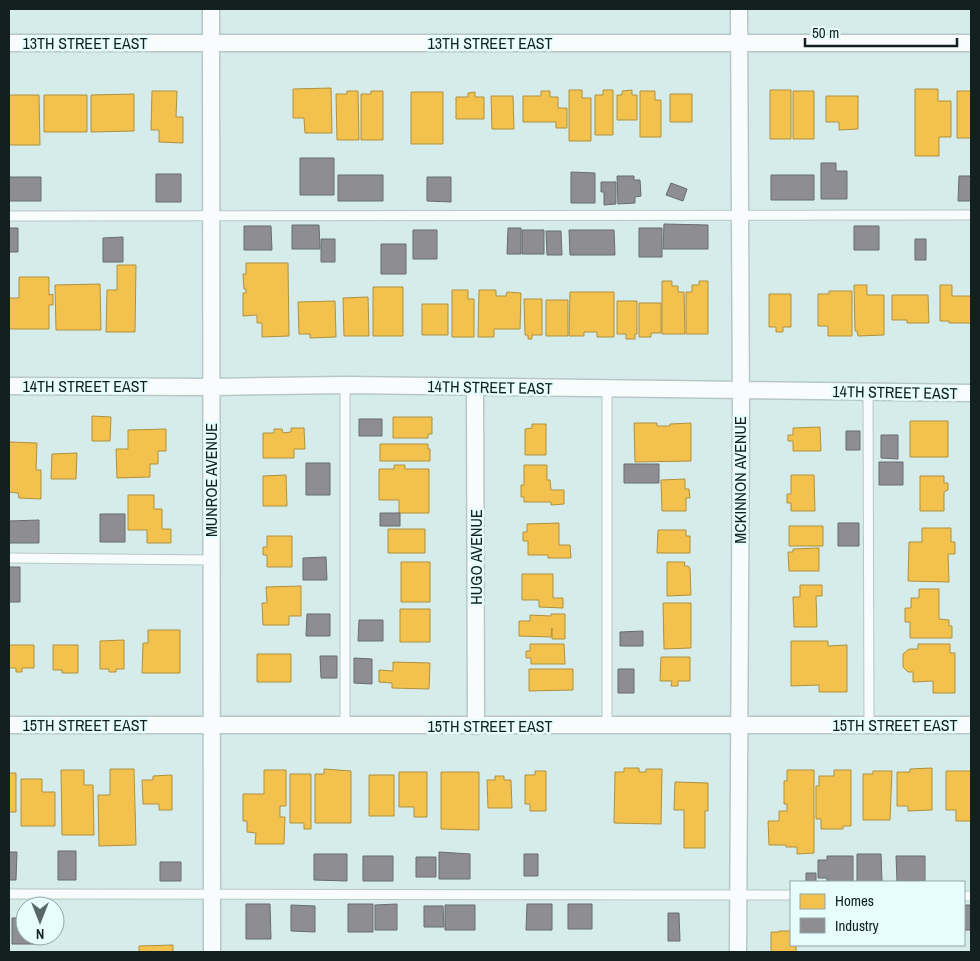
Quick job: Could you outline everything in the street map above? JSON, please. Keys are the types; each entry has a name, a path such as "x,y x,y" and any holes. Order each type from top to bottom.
{"street":[{"name":"MUNROE AVENUE","path":"211,9 212,952"},
{"name":"MCKINNON AVENUE","path":"738,952 741,389 739,9"},
{"name":"13TH STREET EAST","path":"9,43 971,42"},
{"name":"14TH STREET EAST","path":"9,386 211,387 345,385 971,393"},
{"name":"HUGO AVENUE","path":"475,387 476,726"},
{"name":"15TH STREET EAST","path":"9,725 971,725"}],"lane":[{"path":"9,216 971,215"},
{"path":"345,385 345,725"},
{"path":"607,388 608,726"},
{"path":"868,392 869,725"},
{"path":"9,558 211,560"},
{"path":"9,894 790,895"}],"building: Homes":[{"path":"331,88 332,133 305,133 304,118 293,118 293,89"},
{"path":"915,89 938,89 938,101 951,101 951,137 939,137 939,156 915,156"},
{"path":"569,90 582,90 582,98 591,98 591,141 569,141"},
{"path":"603,90 613,90 613,135 595,135 595,95 603,95"},
{"path":"632,90 632,95 637,95 637,120 617,120 617,95 622,95 622,91"},
{"path":"770,90 791,90 791,139 770,139"},
{"path":"152,91 177,91 176,117 183,117 183,143 159,142 159,130 151,130"},
{"path":"347,91 358,91 359,140 337,140 336,94 347,94"},
{"path":"371,91 383,91 383,140 361,140 361,94 371,94"},
{"path":"541,91 550,91 550,97 558,97 558,108 567,108 567,128 556,128 556,122 523,122 523,96 541,96"},
{"path":"640,91 655,91 655,100 661,100 661,137 640,137"},
{"path":"793,91 814,91 814,139 793,139"},
{"path":"957,91 971,91 971,138 957,138"},
{"path":"411,92 443,92 443,144 411,144"},
{"path":"475,92 475,97 484,97 484,119 456,119 456,97 468,97 468,93"},
{"path":"134,94 134,131 91,132 91,95"},
{"path":"670,94 692,94 692,122 670,122"},
{"path":"9,95 39,95 40,145 9,145"},
{"path":"44,95 87,95 87,132 44,132"},
{"path":"491,96 513,96 514,129 492,129"},
{"path":"826,96 858,96 858,129 839,130 839,122 826,122"},
{"path":"246,263 288,263 289,336 262,337 262,323 257,323 257,315 243,316 243,293 246,293 246,289 244,289 243,274 246,274"},
{"path":"117,265 136,265 135,332 106,332 107,290 117,290"},
{"path":"19,277 49,277 49,295 53,294 53,305 49,305 49,329 9,329 9,298 19,298"},
{"path":"662,281 672,281 672,286 678,286 678,292 684,292 685,334 662,334"},
{"path":"699,281 708,281 708,334 686,334 686,292 692,292 692,285 699,285"},
{"path":"100,284 101,330 56,330 55,285"},
{"path":"854,285 867,285 867,295 884,295 884,335 858,336 857,331 855,331"},
{"path":"940,285 952,285 952,296 971,296 971,323 940,321"},
{"path":"373,287 403,287 403,336 373,336"},
{"path":"452,290 468,290 468,299 474,299 474,337 452,337"},
{"path":"479,290 496,290 496,296 506,296 507,292 521,293 520,329 494,329 494,337 478,337"},
{"path":"829,291 852,291 852,336 828,336 828,326 818,326 818,294 829,294"},
{"path":"570,292 614,292 614,337 597,337 597,332 584,332 584,336 569,336"},
{"path":"769,294 791,294 791,327 783,327 783,332 776,332 776,327 769,327"},
{"path":"892,295 928,295 929,323 907,323 907,320 892,320"},
{"path":"368,297 369,336 344,336 343,298"},
{"path":"524,299 542,299 542,335 532,335 532,339 528,339 528,335 525,335"},
{"path":"546,300 568,300 568,336 546,336"},
{"path":"335,301 336,337 310,338 310,334 299,334 298,302"},
{"path":"617,301 637,301 637,334 635,334 635,339 626,339 626,334 617,334"},
{"path":"639,303 661,303 661,333 651,333 651,337 639,337"},
{"path":"422,304 448,304 448,335 422,335"},
{"path":"92,416 111,417 110,441 92,441"},
{"path":"393,417 432,417 432,434 428,434 428,438 393,438"},
{"path":"910,421 948,421 948,457 910,457"},
{"path":"634,423 657,423 657,426 670,426 670,424 691,423 691,461 635,462"},
{"path":"532,424 546,424 546,455 525,455 525,429 532,428"},
{"path":"820,427 821,451 793,451 793,441 788,441 788,435 793,435 793,428"},
{"path":"291,428 304,428 305,449 294,449 294,458 263,458 263,433 274,433 274,429 282,429 283,433 291,432"},
{"path":"166,429 166,451 158,451 158,464 150,464 150,477 117,478 116,449 128,449 128,430"},
{"path":"9,442 37,443 36,470 41,470 41,499 19,498 18,493 9,492"},
{"path":"380,444 428,444 430,461 380,461"},
{"path":"77,453 76,479 51,479 52,454"},
{"path":"394,465 405,465 405,469 429,469 429,513 399,513 399,500 379,500 379,469 394,469"},
{"path":"524,465 547,465 547,480 550,480 551,490 564,490 564,504 551,505 551,502 524,502 524,497 521,497 521,485 524,485"},
{"path":"286,475 287,506 263,506 263,476"},
{"path":"791,475 814,475 815,511 791,511 791,503 787,503 787,494 791,494"},
{"path":"920,476 944,476 944,483 948,483 948,490 944,492 944,511 920,511"},
{"path":"685,479 685,489 689,489 690,498 686,498 686,511 662,511 661,480"},
{"path":"128,495 154,495 154,509 162,509 162,529 171,529 171,543 147,543 147,530 128,530"},
{"path":"559,523 559,545 570,545 571,558 548,558 548,555 528,555 528,541 523,541 523,532 527,532 527,524"},
{"path":"789,526 823,526 823,546 789,546"},
{"path":"922,528 951,528 951,542 955,542 955,554 948,554 949,582 908,581 909,542 922,542"},
{"path":"388,529 425,529 425,553 388,553"},
{"path":"658,530 686,530 686,536 690,536 690,553 657,553"},
{"path":"267,536 292,536 292,567 267,567 267,555 263,555 263,547 267,547"},
{"path":"819,548 819,571 789,571 788,552 793,552 793,549"},
{"path":"401,562 430,562 430,602 401,602"},
{"path":"667,562 685,562 684,566 690,568 691,595 667,596"},
{"path":"522,574 553,574 553,598 563,598 563,608 539,607 539,600 522,600"},
{"path":"800,585 822,585 822,596 816,596 817,627 794,627 793,597 800,597"},
{"path":"301,586 301,616 289,616 289,625 263,625 262,603 267,603 266,587"},
{"path":"919,589 939,589 939,619 949,620 949,626 952,626 952,638 910,638 910,622 905,622 905,608 911,608 911,598 919,598"},
{"path":"663,603 691,603 691,648 664,649"},
{"path":"400,609 430,609 430,642 400,642"},
{"path":"551,614 565,614 565,639 552,639 552,628 551,637 519,636 519,621 530,621 530,615 551,616"},
{"path":"148,630 180,630 180,673 142,673 143,643 148,643"},
{"path":"124,640 124,669 116,669 116,672 109,672 109,669 100,669 100,641"},
{"path":"791,641 828,641 828,646 847,645 847,692 819,692 819,685 791,686"},
{"path":"530,644 564,644 565,664 531,664 531,658 526,658 526,651 530,651"},
{"path":"918,644 950,644 950,653 955,653 955,693 933,693 933,681 913,682 913,672 908,672 903,667 903,654 909,649 918,649"},
{"path":"9,645 34,645 34,668 22,668 22,672 16,672 16,668 9,668"},
{"path":"53,645 78,645 78,673 62,673 62,670 53,670"},
{"path":"257,654 291,654 291,682 257,682"},
{"path":"661,657 690,657 690,681 678,681 678,686 671,686 672,681 660,681"},
{"path":"393,662 430,663 429,689 392,688 392,683 379,682 379,670 393,671"},
{"path":"529,669 573,669 573,690 529,691"},
{"path":"624,768 639,768 639,772 646,772 646,769 662,769 661,824 614,823 615,772 624,772"},
{"path":"932,768 932,810 908,811 908,806 897,806 897,772 910,772 910,769"},
{"path":"110,769 134,769 136,845 99,846 98,795 110,795"},
{"path":"324,769 351,771 351,823 315,823 315,774 324,774"},
{"path":"61,770 84,770 84,785 93,785 94,835 62,835"},
{"path":"264,770 286,770 286,806 280,806 280,817 285,817 284,844 255,844 256,833 247,832 247,821 243,821 243,794 264,794"},
{"path":"787,770 814,770 814,853 797,854 797,847 769,845 768,821 779,821 779,811 787,811 787,804 784,804 784,781 787,781"},
{"path":"834,770 851,770 851,826 843,826 843,829 821,829 821,819 816,819 816,786 819,786 819,776 834,776"},
{"path":"535,771 546,771 546,811 530,811 530,804 525,804 525,775 535,775"},
{"path":"873,771 892,771 890,820 863,820 863,774 873,774"},
{"path":"946,771 971,771 971,821 956,821 956,810 946,810"},
{"path":"399,772 427,772 427,817 414,817 414,807 399,807"},
{"path":"441,772 479,772 479,830 441,829"},
{"path":"9,773 16,773 16,812 9,812"},
{"path":"290,774 311,774 311,829 304,829 304,823 290,823"},
{"path":"172,775 172,810 159,810 159,804 143,804 142,780 153,780 153,776"},
{"path":"369,775 394,775 394,816 369,816"},
{"path":"495,776 504,776 504,780 511,780 512,808 488,808 487,780 495,780"},
{"path":"21,779 42,779 42,792 55,792 55,826 21,826"},
{"path":"675,782 708,783 708,811 705,811 705,848 684,848 684,810 674,810"},
{"path":"790,931 790,946 796,946 796,952 771,952 771,932"},
{"path":"173,945 173,952 139,952 139,946"}],"building: Industry":[{"path":"300,158 334,158 334,195 300,195"},
{"path":"821,163 836,163 836,171 847,171 847,199 821,199"},
{"path":"571,172 595,173 595,203 571,203"},
{"path":"156,174 181,174 181,202 156,202"},
{"path":"338,175 383,175 383,201 338,201"},
{"path":"771,175 814,175 814,200 771,200"},
{"path":"617,176 634,176 634,180 640,180 641,196 635,197 635,203 618,204"},
{"path":"959,176 971,176 971,201 958,201"},
{"path":"9,177 41,177 41,201 9,201"},
{"path":"427,177 451,177 451,202 427,201"},
{"path":"601,182 616,182 616,204 604,205 604,192 601,192"},
{"path":"671,183 687,189 683,201 666,195"},
{"path":"664,224 708,225 708,249 663,249"},
{"path":"292,225 319,225 320,249 292,249"},
{"path":"244,226 271,226 272,250 244,250"},
{"path":"854,226 879,226 879,250 854,250"},
{"path":"9,228 18,228 18,252 9,252"},
{"path":"508,228 521,228 521,254 507,254"},
{"path":"639,228 662,228 662,257 639,257"},
{"path":"413,230 437,230 437,259 413,259"},
{"path":"522,230 544,230 544,254 522,254"},
{"path":"569,230 614,230 615,255 570,255"},
{"path":"546,231 561,231 562,255 547,255"},
{"path":"123,237 123,262 103,262 103,238"},
{"path":"321,239 335,239 335,262 321,262"},
{"path":"915,239 926,239 926,260 915,260"},
{"path":"381,244 406,244 406,274 381,274"},
{"path":"359,419 382,419 382,436 359,436"},
{"path":"846,431 860,431 860,450 846,450"},
{"path":"881,435 898,435 898,459 881,458"},
{"path":"879,462 903,462 903,485 879,485"},
{"path":"306,463 330,463 330,495 306,495"},
{"path":"624,464 659,464 659,483 624,483"},
{"path":"380,513 400,513 400,526 380,526"},
{"path":"100,514 125,514 125,542 100,542"},
{"path":"39,520 39,543 9,543 9,521"},
{"path":"838,523 859,523 859,546 838,546"},
{"path":"326,557 327,580 303,580 303,558"},
{"path":"9,567 20,567 20,602 9,602"},
{"path":"307,614 330,614 330,636 306,636"},
{"path":"359,620 383,620 383,641 358,641"},
{"path":"643,631 643,646 620,646 620,632"},
{"path":"320,656 337,656 337,678 321,678"},
{"path":"354,658 372,659 372,684 354,683"},
{"path":"618,669 634,669 634,693 618,693"},
{"path":"58,851 76,851 76,880 58,880"},
{"path":"9,852 17,852 16,880 9,880"},
{"path":"439,852 470,854 470,879 439,879"},
{"path":"314,854 347,854 347,881 314,880"},
{"path":"524,854 538,854 538,876 524,876"},
{"path":"857,854 881,854 882,881 857,881"},
{"path":"363,856 393,856 393,881 363,881"},
{"path":"827,856 853,856 853,881 827,881 827,878 818,878 818,860 827,860"},
{"path":"896,856 925,856 925,881 897,881"},
{"path":"416,857 436,857 436,877 416,877"},
{"path":"160,862 181,862 181,881 160,881"},
{"path":"806,873 816,873 816,881 806,881"},
{"path":"246,904 270,904 271,939 246,939"},
{"path":"348,904 373,904 373,932 348,932"},
{"path":"397,904 397,930 375,930 375,905"},
{"path":"527,904 552,904 552,930 526,930"},
{"path":"568,904 592,904 592,929 568,929"},
{"path":"291,905 315,906 315,932 291,931"},
{"path":"445,905 475,905 475,930 445,930"},
{"path":"965,905 971,905 971,930 965,930"},
{"path":"424,906 443,906 444,927 424,927"},
{"path":"668,913 679,913 680,941 668,941"},
{"path":"12,918 15,918 15,944 12,944"}]}
